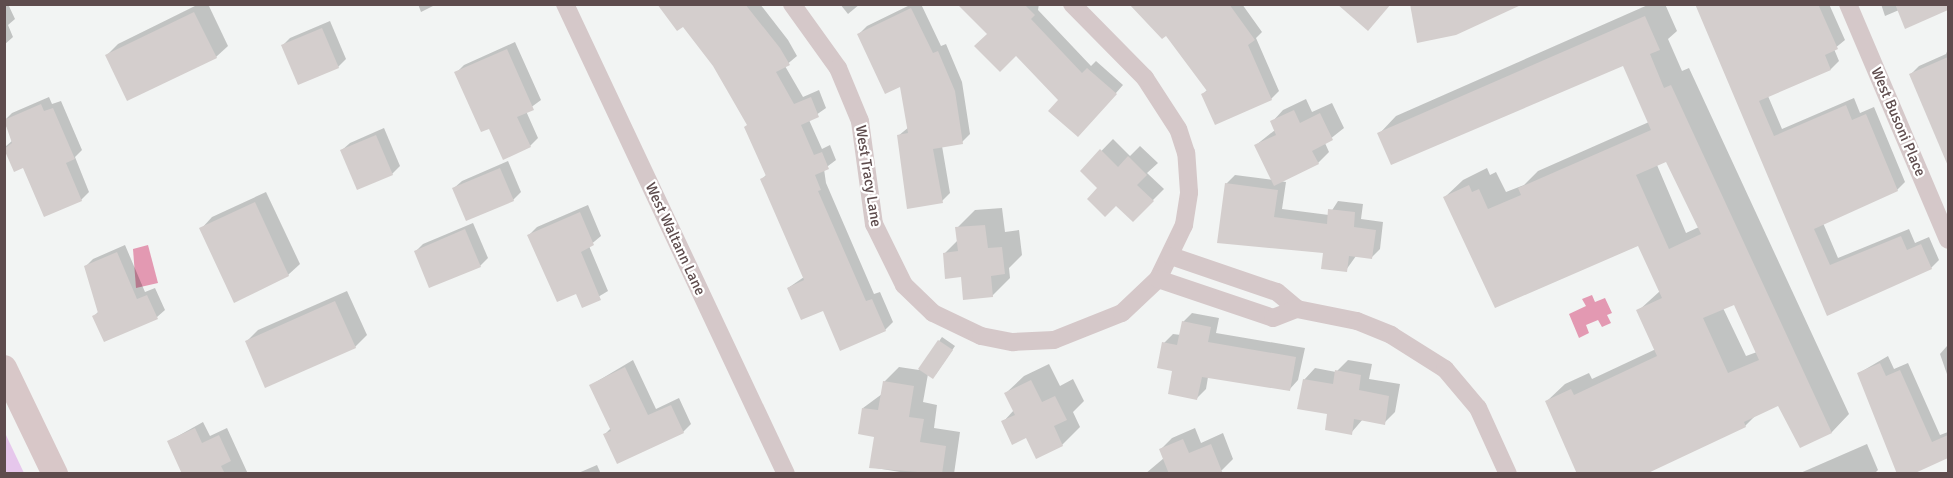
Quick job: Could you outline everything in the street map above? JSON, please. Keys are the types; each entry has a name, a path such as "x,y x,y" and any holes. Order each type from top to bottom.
{"main road":[{"path":"4,368 55,474"}],"street":[{"name":"West Waltann Lane","path":"565,4 786,474"},
{"name":"West Tracy Lane","path":"792,4 838,68 860,121 870,203 880,243 904,285 933,313 981,336 1013,342 1054,340 1122,313 1158,279 1184,225 1189,192 1186,153 1178,129 1164,101 1145,78 1072,4"},
{"name":"West Busoni Place","path":"1848,4 1948,240"},
{"path":"1171,256 1277,292 1297,309 1357,321 1391,335 1445,369 1464,387 1508,474"},
{"path":"1158,279 1272,318 1297,309"}],"shaded area":[{"path":"148,245 158,283 136,288 133,249"},
{"path":"1592,295 1595,302 1605,298 1612,313 1607,315 1611,323 1602,327 1598,320 1586,325 1589,333 1579,338 1569,314 1586,306 1582,299"},
{"path":"5,433 24,473 5,473"}],"building":[{"path":"657,4 745,4 780,48 790,65 776,72 794,104 811,97 819,117 801,125 814,155 822,152 829,169 815,175 821,190 818,191 866,301 872,299 886,331 840,351 823,311 801,320 787,288 804,280 760,179 766,176 744,127 747,125 713,66 683,27 677,31"},
{"path":"957,4 1024,4 1035,15 1031,19 1082,73 1087,68 1117,94 1078,137 1048,111 1058,100 1016,56 1000,72 974,46 987,34"},
{"path":"1129,4 1229,4 1255,40 1248,45 1272,100 1215,125 1201,94 1207,91 1166,36 1162,39"},
{"path":"1337,4 1391,4 1368,31"},
{"path":"1410,4 1521,5 1456,35 1417,43"},
{"path":"1695,4 1818,4 1838,49 1825,55 1831,70 1759,101 1774,136 1846,105 1852,120 1866,114 1898,191 1814,229 1830,265 1901,236 1907,250 1921,244 1932,269 1827,316"},
{"path":"1895,4 1948,4 1948,10 1905,29"},
{"path":"911,8 933,53 938,51 955,91 963,144 933,149 943,203 907,209 897,135 908,133 900,87 885,94 857,34"},
{"path":"194,12 217,58 127,101 105,55"},
{"path":"1645,16 1660,50 1650,54 1664,88 1671,85 1832,433 1800,448 1778,406 1744,422 1746,427 1646,474 1577,474 1545,401 1571,389 1574,395 1657,356 1636,310 1662,298 1638,246 1495,308 1443,197 1469,185 1472,192 1479,189 1488,209 1521,195 1518,188 1651,130 1623,66 1391,165 1377,133","holes":["1666,162 1701,234 1669,249 1636,175","1734,305 1759,360 1728,373 1703,318"]},
{"path":"322,28 339,68 298,85 281,45"},
{"path":"507,49 534,110 517,117 531,147 503,160 489,129 481,132 454,72"},
{"path":"1948,57 1948,166 1909,74"},
{"path":"41,104 44,111 53,108 75,159 66,163 82,201 44,217 23,168 14,172 4,149 12,143 4,120"},
{"path":"1294,110 1300,123 1320,113 1333,140 1312,151 1319,164 1274,186 1254,145 1276,135 1270,121"},
{"path":"376,135 393,175 357,190 340,150"},
{"path":"1100,149 1118,167 1128,156 1147,175 1137,185 1154,201 1133,222 1116,206 1105,217 1087,199 1097,188 1080,171"},
{"path":"500,168 514,201 466,221 452,188"},
{"path":"1225,183 1278,190 1274,217 1327,224 1328,209 1355,212 1354,227 1376,230 1372,259 1349,256 1347,272 1321,269 1323,253 1217,243"},
{"path":"255,202 289,276 234,303 199,228"},
{"path":"580,212 594,245 581,252 601,300 582,308 576,294 557,302 527,235"},
{"path":"985,225 988,248 1002,247 1005,274 991,276 993,297 963,300 961,277 945,279 943,253 958,251 955,227"},
{"path":"465,229 481,267 429,288 414,251"},
{"path":"117,252 137,299 147,295 158,319 104,342 92,316 98,313 84,266"},
{"path":"335,301 356,348 265,388 245,341"},
{"path":"1182,321 1211,327 1208,342 1296,357 1290,391 1202,377 1197,400 1168,394 1172,371 1157,368 1162,342 1177,345"},
{"path":"938,340 953,350 933,379 918,369"},
{"path":"1880,363 1886,376 1900,370 1932,442 1948,435 1948,458 1913,474 1897,474 1857,373"},
{"path":"625,367 648,415 671,405 684,433 617,464 603,434 611,431 589,385"},
{"path":"1335,370 1361,375 1359,390 1389,396 1385,425 1354,419 1352,435 1325,430 1327,414 1297,409 1303,379 1333,384"},
{"path":"1031,380 1042,402 1055,396 1067,420 1054,426 1063,446 1036,459 1026,438 1012,445 1001,421 1015,415 1004,393"},
{"path":"883,381 914,386 909,417 924,419 920,442 946,446 942,474 869,468 874,437 858,434 862,408 878,410"},
{"path":"195,428 202,443 219,435 231,461 221,466 225,474 182,474 167,441"},
{"path":"1183,439 1189,453 1211,444 1223,474 1169,474 1159,449"}]}
